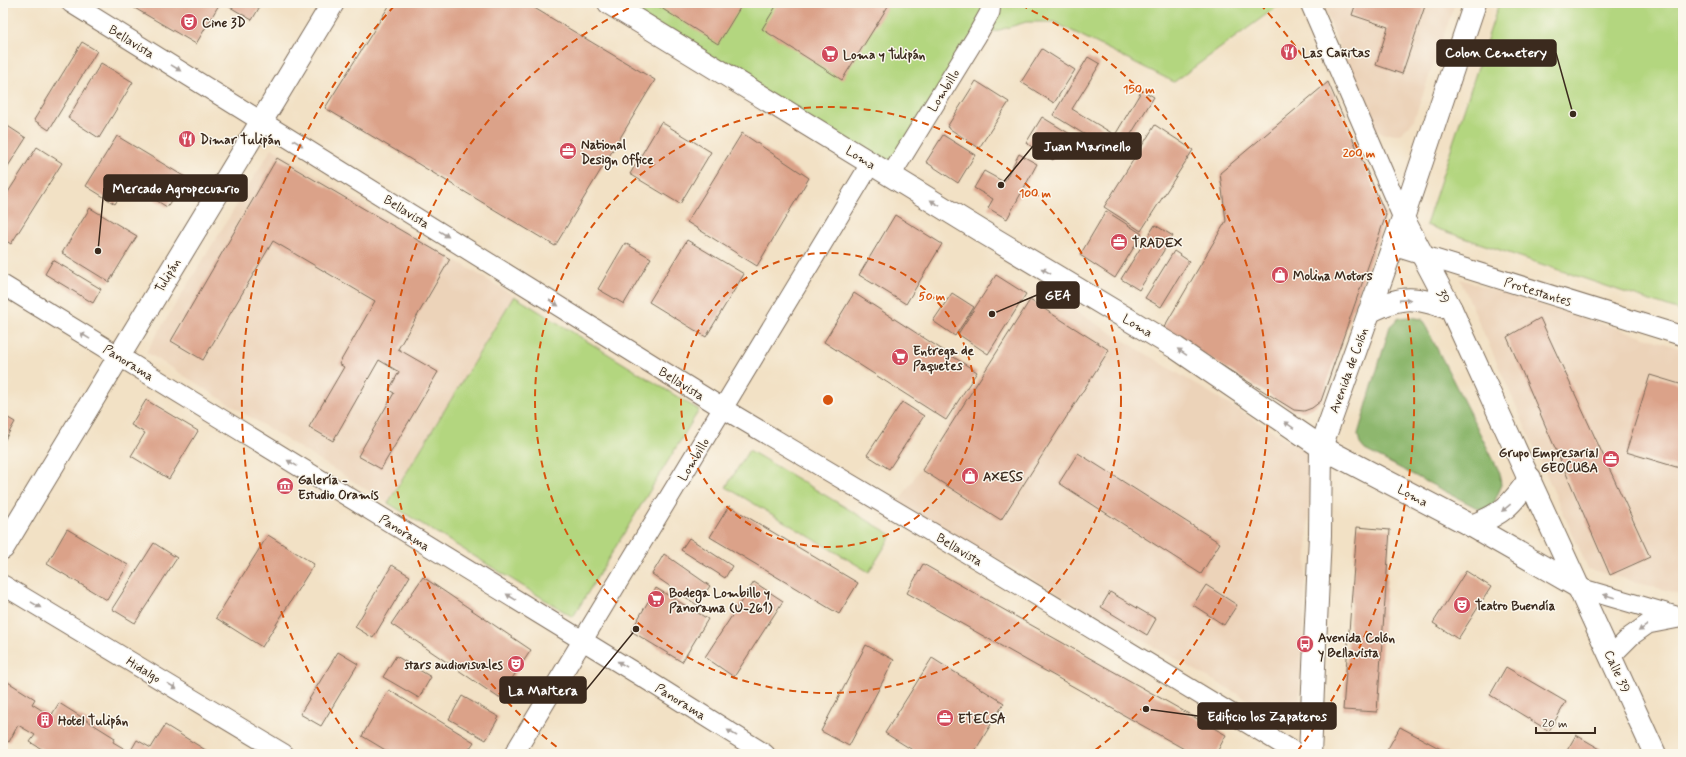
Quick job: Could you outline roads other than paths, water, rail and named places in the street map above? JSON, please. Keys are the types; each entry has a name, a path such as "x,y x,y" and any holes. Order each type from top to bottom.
{"street":[{"name":"Bellavista","path":"71,3 724,409 985,564 1298,754"},
{"name":"Tulipán","path":"3,548 333,3"},
{"name":"Loma","path":"609,3 1176,348 1321,447 1472,526 1580,588 1682,618"},
{"name":"Lombillo","path":"891,175 976,38 990,12 992,3"},
{"name":"39","path":"1310,3 1403,218 1451,310 1580,588"},
{"name":"Avenida de Colón","path":"1310,754 1320,535 1321,447 1403,218 1475,3"},
{"name":"Lombillo","path":"514,754 724,409 871,163"},
{"name":"Protestantes","path":"1393,246 1683,336"},
{"name":"Panorama","path":"3,285 765,754"},
{"path":"1369,312 1388,302 1404,299 1424,300 1451,310"},
{"path":"1472,526 1494,517 1511,504 1530,478"},
{"name":"Hidalgo","path":"3,585 284,754"},
{"name":"Calle 39","path":"1580,588 1612,655 1655,754"},
{"name":"Loma","path":"1612,655 1631,636 1648,624 1682,618"}],"place":[{"name":"Cine 3D","path":"189,22"},
{"name":"Las Cañitas","path":"1289,52"},
{"name":"Loma y Tulipán","path":"830,54"},
{"name":"Colon Cemetery","path":"1573,114"},
{"name":"Dimar Tulipán","path":"187,139"},
{"name":"National Design Office","path":"568,151"},
{"name":"Juan Marinello","path":"1001,185"},
{"name":"TRADEX","path":"1119,242"},
{"name":"Mercado Agropecuario","path":"98,251"},
{"name":"Molina Motors","path":"1280,275"},
{"name":"GEA","path":"992,314"},
{"name":"Entrega de Paquetes","path":"900,357"},
{"name":"Grupo Empresarial GEOCUBA","path":"1611,459"},
{"name":"AXESS","path":"970,476"},
{"name":"Galería - Estudio Oramis","path":"285,486"},
{"name":"Bodega Lombillo y Panorama (U-261)","path":"656,599"},
{"name":"Teatro Buendía","path":"1462,605"},
{"name":"La Maltera","path":"636,629"},
{"name":"Avenida Colón y Bellavista","path":"1305,644"},
{"name":"stars audiovisuales","path":"516,664"},
{"name":"Edificio los Zapateros","path":"1146,709"},
{"name":"ETECSA","path":"945,718"},
{"name":"Hotel Tulipán","path":"45,720"}]}
